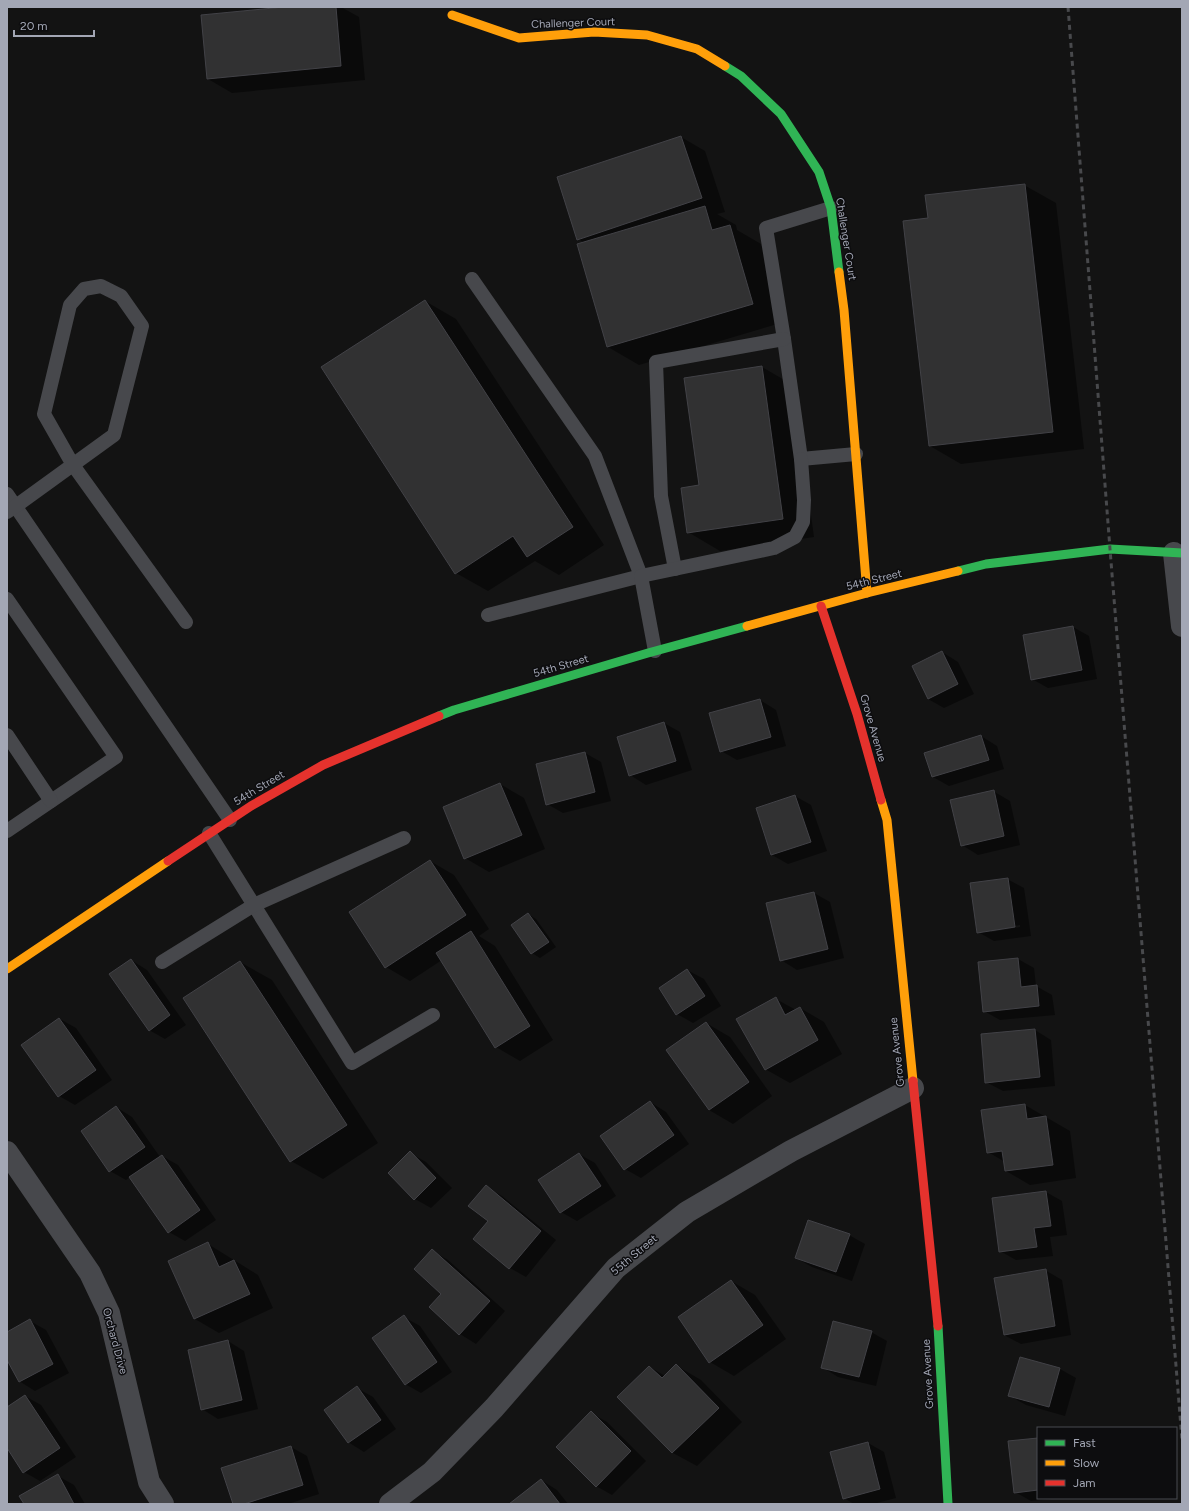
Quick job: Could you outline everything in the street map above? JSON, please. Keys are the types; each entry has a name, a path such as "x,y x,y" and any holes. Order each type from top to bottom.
{"street":[{"name":"Challenger Court","path":"452,15 519,38 594,32 647,35 697,49 740,76 781,114 819,172 831,208 844,310 867,593"},
{"name":"54th Street","path":"7,969 251,806 323,765 454,710 655,651 867,593 986,564 1110,550 1178,553"},
{"path":"1178,553 1182,626"},
{"name":"Grove Avenue","path":"821,606 857,714 887,820 938,1329 948,1504"},
{"name":"55th Street","path":"390,1504 432,1472 494,1408 616,1268 687,1212 791,1151 913,1088"},
{"name":"Orchard Drive","path":"7,1152 90,1273 109,1313 149,1482 164,1504"}],"lane":[{"path":"488,615 641,576 774,548 795,537 802,522 804,500 801,459 766,228 831,208"},
{"path":"472,279 595,456 641,576 655,651"},
{"path":"11,509 73,465 114,435 142,326 121,296 101,286 84,289 70,305 44,414 73,465 186,622"},
{"path":"675,569 661,496 656,362 784,340"},
{"path":"801,459 856,454"},
{"path":"7,494 11,509 230,820"},
{"path":"7,599 116,757 7,831"},
{"path":"7,735 51,801"},
{"path":"210,833 352,1063 434,1015"},
{"path":"162,962 254,905 404,838"}],"building":[{"path":"284,7 336,7 341,66 207,79 201,15"},
{"path":"681,136 702,198 577,240 557,177"},
{"path":"1025,184 1053,432 929,446 903,221 928,218 925,195"},
{"path":"705,206 712,230 730,225 753,304 607,347 577,244"},
{"path":"425,300 573,527 527,557 513,536 455,574 321,367"},
{"path":"762,366 783,519 687,533 681,488 699,485 684,378"},
{"path":"1073,626 1082,670 1031,680 1023,635"},
{"path":"942,651 958,684 928,699 912,666"},
{"path":"760,699 771,737 720,752 709,713"},
{"path":"664,722 676,761 629,776 617,737"},
{"path":"981,735 989,760 932,777 924,753"},
{"path":"585,752 595,792 546,805 536,764"},
{"path":"500,783 522,835 464,859 443,807"},
{"path":"994,790 1004,836 961,846 950,800"},
{"path":"795,795 811,842 771,855 756,808"},
{"path":"430,860 466,915 385,968 349,912"},
{"path":"1008,878 1015,927 977,933 970,883"},
{"path":"814,892 828,949 780,961 766,903"},
{"path":"528,913 549,942 531,954 511,925"},
{"path":"471,931 530,1026 495,1048 436,953"},
{"path":"1018,958 1021,987 1037,985 1039,1006 983,1012 978,962"},
{"path":"131,959 170,1015 149,1031 109,974"},
{"path":"240,961 347,1125 290,1162 183,998"},
{"path":"687,969 705,996 676,1015 659,988"},
{"path":"776,997 785,1015 800,1007 818,1040 765,1070 736,1019"},
{"path":"59,1018 96,1070 58,1097 21,1045"},
{"path":"706,1022 749,1082 709,1110 666,1050"},
{"path":"1035,1029 1040,1077 985,1083 981,1034"},
{"path":"650,1101 674,1135 624,1170 600,1136"},
{"path":"1025,1104 1027,1119 1046,1116 1053,1165 1005,1171 1002,1151 987,1153 981,1110"},
{"path":"116,1106 145,1147 109,1172 81,1131"},
{"path":"410,1151 436,1178 414,1200 388,1173"},
{"path":"579,1153 601,1186 560,1213 538,1180"},
{"path":"162,1155 200,1210 168,1233 129,1177"},
{"path":"486,1185 541,1231 509,1269 473,1239 488,1221 468,1206"},
{"path":"1046,1191 1051,1226 1034,1228 1037,1247 999,1252 992,1198"},
{"path":"808,1220 850,1234 836,1272 795,1258"},
{"path":"208,1242 219,1267 234,1260 250,1294 194,1319 168,1261"},
{"path":"432,1249 490,1301 459,1335 429,1307 441,1294 414,1269"},
{"path":"1046,1269 1055,1326 1004,1335 994,1278"},
{"path":"731,1280 763,1325 709,1363 678,1317"},
{"path":"404,1315 437,1362 405,1385 372,1338"},
{"path":"30,1319 53,1364 19,1382 7,1360 7,1332"},
{"path":"833,1321 872,1331 859,1377 821,1368"},
{"path":"228,1340 242,1400 201,1410 188,1350"},
{"path":"1020,1357 1060,1368 1049,1407 1008,1396"},
{"path":"676,1364 719,1408 672,1453 617,1397 649,1366 662,1378"},
{"path":"357,1386 381,1420 348,1443 324,1410"},
{"path":"25,1395 60,1448 23,1473 7,1448 7,1407"},
{"path":"591,1411 631,1451 596,1487 556,1447"},
{"path":"1037,1438 1037,1490 1014,1493 1008,1441"},
{"path":"868,1442 880,1489 843,1499 830,1452"},
{"path":"291,1446 303,1485 244,1504 233,1504 221,1468"},
{"path":"58,1474 74,1504 24,1504 19,1496"},
{"path":"541,1479 560,1504 509,1504"}],"railway":[{"path":"1068,7 1182,1440"}],"traffic: fast":[{"path":"725,66 741,76 781,114 819,172 831,208 839,272"},
{"path":"958,571 986,564 1110,549 1182,553"},
{"path":"439,716 454,710 648,653 747,626"},
{"path":"938,1326 948,1504"}],"traffic: slow":[{"path":"452,15 519,38 594,32 647,35 697,49 725,66"},
{"path":"839,272 844,310 867,593"},
{"path":"747,626 867,593 958,571"},
{"path":"881,800 887,820 913,1081"},
{"path":"7,969 168,861"}],"traffic: jam":[{"path":"821,606 857,714 881,800"},
{"path":"168,861 251,806 323,765 439,716"},
{"path":"913,1081 938,1326"}]}
